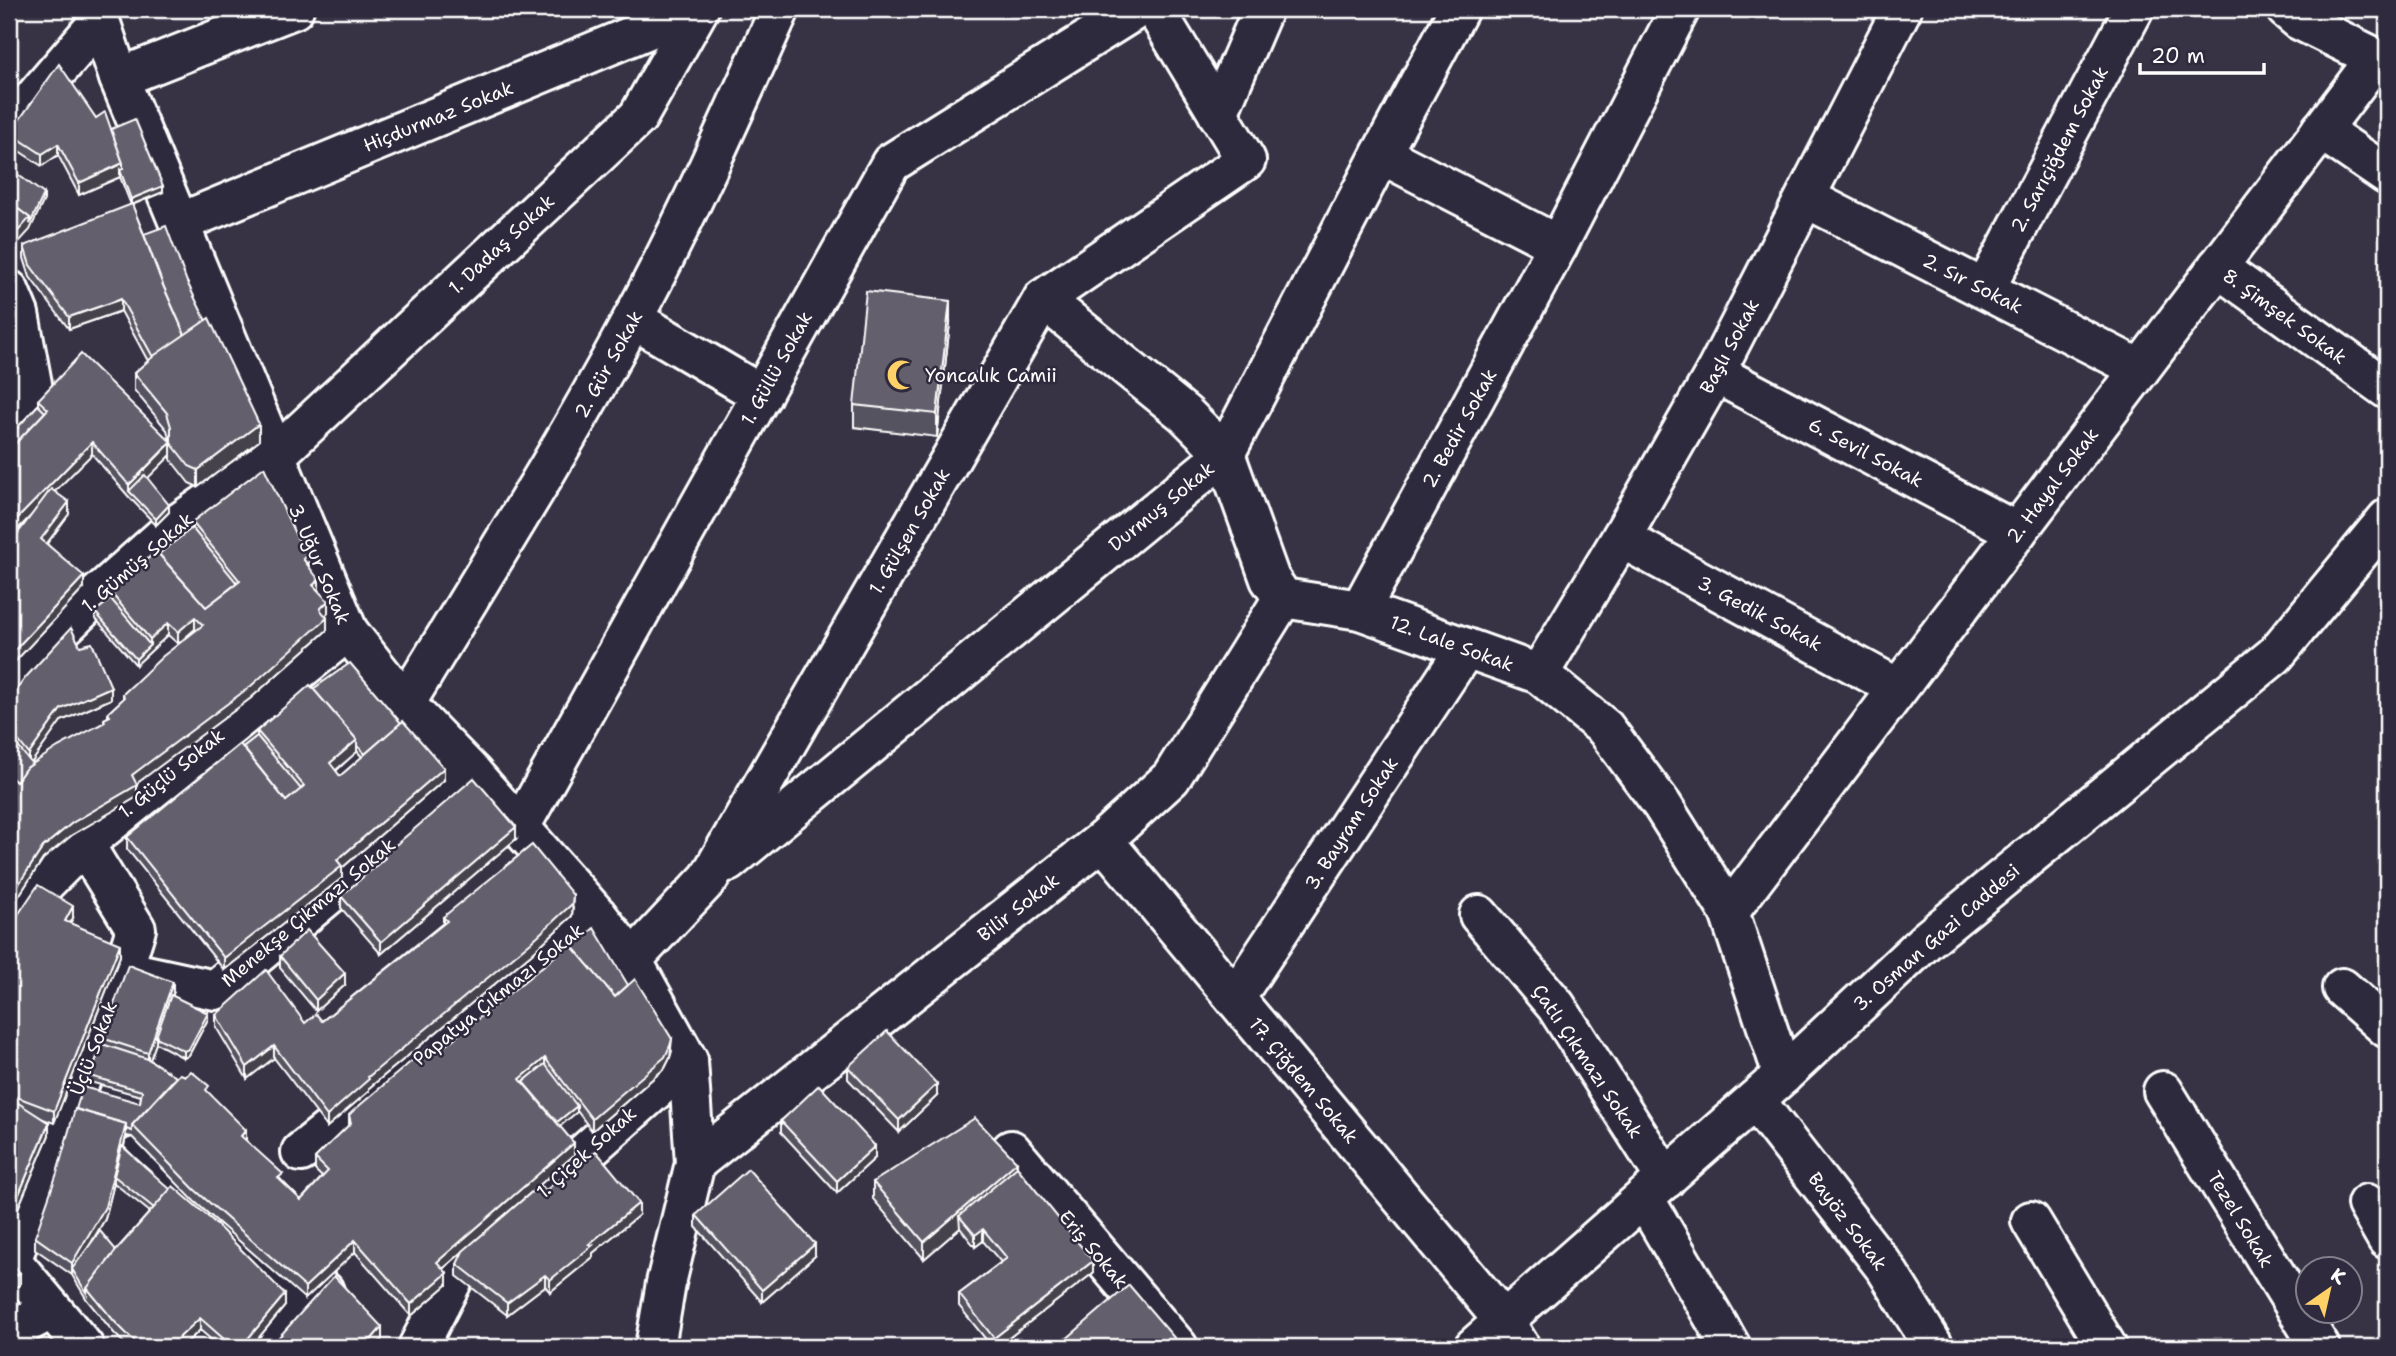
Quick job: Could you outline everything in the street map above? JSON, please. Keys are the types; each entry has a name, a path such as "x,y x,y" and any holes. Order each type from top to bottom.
{"street":[{"path":"119,78 294,9"},
{"name":"Hiçdurmaz Sokak","path":"179,223 698,9"},
{"name":"1. Dadaş Sokak","path":"275,456 638,117 698,9"},
{"name":"2. Gür Sokak","path":"405,704 569,435 633,319 683,222 780,9"},
{"name":"1. Güllü Sokak","path":"520,827 891,163 1137,9"},
{"path":"1155,9 1218,114"},
{"path":"1218,114 1263,9"},
{"name":"Durmuş Sokak","path":"709,878 1225,454 1459,9"},
{"name":"2. Bedir Sokak","path":"1360,610 1558,245 1680,9"},
{"name":"Başlı Sokak","path":"1539,674 1621,538 1715,373 1902,9"},
{"name":"2. Sarıçiğdem Sokak","path":"1985,289 2134,9"},
{"path":"2297,12 2381,58"},
{"path":"9,127 98,15"},
{"name":"3. Uğur Sokak","path":"98,15 119,78 348,631 405,704 473,774 597,915 632,960 688,1061 695,1163 666,1283 655,1347"},
{"name":"2. Hayal Sokak","path":"1729,912 2321,130 2381,58"},
{"name":"1. Gülşen Sokak","path":"632,960 709,878 1043,299 1246,160 1218,114"},
{"path":"2321,130 2387,175"},
{"path":"1381,154 1558,245"},
{"name":"2. Sır Sokak","path":"1806,198 2140,369"},
{"name":"8. Şimşek Sokak","path":"2217,267 2387,389"},
{"path":"9,290 19,314 32,384 9,410"},
{"path":"1043,299 1185,414 1225,454 1270,579 1283,598"},
{"path":"633,319 762,395"},
{"name":"6. Sevil Sokak","path":"1715,373 2017,532"},
{"name":"1. Gümüş Sokak","path":"9,680 94,598 176,525 275,456"},
{"name":"3. Osman Gazi Caddesi","path":"1474,1347 1512,1334 1655,1188 1783,1075 1927,940 2275,655 2387,519"},
{"name":"3. Gedik Sokak","path":"1621,538 1898,688"},
{"name":"12. Lale Sokak","path":"1283,598 1360,610 1539,674 1605,728 1662,805 1729,912 1783,1075"},
{"name":"Bilir Sokak","path":"695,1163 1103,840 1171,778 1283,598"},
{"name":"1. Güçlü Sokak","path":"9,930 38,889 84,844 348,631"},
{"name":"3. Bayram Sokak","path":"1235,998 1466,648"},
{"name":"Menekşe Çıkmazı Sokak","path":"123,970 215,990 473,774"},
{"name":"17. Çiğdem Sokak","path":"1103,840 1512,1334"},
{"name":"Üçlü Sokak","path":"10,1259 123,970 136,929 84,844"},
{"name":"Papatya Çıkmazı Sokak","path":"301,1152 597,915"},
{"name":"Çatlı Çıkmazı Sokak","path":"1479,915 1556,1006 1655,1188 1731,1347"},
{"path":"2342,988 2387,1027"},
{"name":"1. Çiçek Sokak","path":"418,1347 462,1262 688,1061"},
{"name":"Tezel Sokak","path":"2163,1091 2320,1347"},
{"name":"Bayöz Sokak","path":"1755,1100 1886,1269 1934,1347"},
{"name":"Eriş Sokak","path":"1011,1150 1178,1347"},
{"path":"136,1157 305,1309"},
{"path":"2367,1203 2387,1239"},
{"path":"2031,1221 2107,1347"},
{"path":"10,1259 84,1347"},
{"path":"269,1347 333,1282"},
{"path":"9,1332 51,1310"}],"building":[{"path":"59,64 96,118 105,112 123,163 79,183 58,144 42,154 10,133"},
{"path":"135,119 163,186 131,199 120,170 123,169 123,163 111,129"},
{"path":"9,168 44,194 30,224 30,218 9,202"},
{"path":"9,202 30,218 9,241"},
{"path":"132,204 185,335 153,357 121,299 69,317 30,265 24,246"},
{"path":"166,226 187,282 206,321 185,335 144,234"},
{"name":"Yoncalık Camii","path":"866,291 950,301 937,414 854,405"},
{"path":"209,318 259,424 198,470 189,466 171,443 171,427 167,413 134,373"},
{"path":"81,354 171,442 129,485 92,442 14,522 9,517 9,450 48,409 38,400"},
{"path":"38,405 45,412 9,450 9,437"},
{"path":"264,467 296,536 309,554 303,559 319,580 313,585 328,601 320,609 327,618 251,686 132,775 137,785 72,823 43,847 9,899 9,775 16,782 25,769 58,747 105,722 104,719 110,716 108,713 124,698 123,694 163,656 203,625 195,617 178,632 168,623 150,639 111,593 156,551 206,607 240,581 192,522"},
{"path":"145,475 169,505 156,519 129,491"},
{"path":"51,489 69,502 41,539 84,576 9,656 9,545"},
{"path":"192,528 237,583 206,607 159,554"},
{"path":"111,599 150,645 136,659 95,612"},
{"path":"71,628 80,646 92,643 111,687 61,709 29,754 9,729 9,700 26,677"},
{"path":"350,663 401,723 365,754 357,745 357,740 313,689"},
{"path":"310,685 357,740 330,763 340,776 403,721 444,768 337,860 342,866 224,958 127,837 240,744 286,801 304,786 257,731"},
{"path":"9,735 32,764 16,782 9,775"},
{"path":"257,736 301,789 286,801 243,747"},
{"path":"474,778 516,827 381,942 341,896 385,858 384,855"},
{"path":"532,845 573,895 572,904 531,942 368,1077 369,1079 327,1116 274,1046 247,1067 216,1015 266,970 305,1023 316,1014 322,1021 447,921 443,917"},
{"path":"38,885 73,906 65,921 120,944 54,1111 9,1094 9,928"},
{"path":"594,928 628,985 615,997 572,947"},
{"path":"307,930 345,973 316,1000 280,956"},
{"path":"570,944 615,997 635,979 672,1039 670,1046 665,1057 592,1119 545,1058 520,1079 574,1143 437,1262 447,1273 411,1304 355,1240 305,1287 194,1189 132,1125 180,1074 186,1076 191,1071 209,1086 206,1090 246,1130 241,1136 283,1174 278,1178 301,1200 328,1171 315,1158 351,1123 349,1115 353,1111 428,1047 435,1054"},
{"path":"128,965 173,982 148,1053 102,1038"},
{"path":"171,995 208,1013 189,1049 184,1051 156,1037"},
{"path":"887,1031 937,1084 899,1120 848,1067"},
{"path":"102,1044 148,1059 176,1077 132,1125 132,1131 126,1129 126,1124 76,1109 83,1087 140,1103 142,1091 90,1076"},
{"path":"545,1064 577,1106 557,1122 523,1082"},
{"path":"819,1085 875,1146 837,1181 781,1121"},
{"path":"9,1097 49,1123 13,1208 9,1203"},
{"path":"75,1109 126,1124 105,1207 72,1263 35,1237"},
{"path":"975,1118 1017,1162 924,1242 873,1182"},
{"path":"122,1146 171,1190 154,1208 114,1176"},
{"path":"596,1151 639,1203 550,1280 545,1275 507,1303 457,1264 463,1251 540,1185 546,1190"},
{"path":"1017,1167 1093,1261 994,1338 959,1294 1007,1258 983,1229 975,1235 959,1216"},
{"path":"748,1169 815,1244 762,1290 696,1215"},
{"path":"173,1186 213,1221 285,1294 241,1347 233,1347 200,1318 169,1347 140,1347 87,1288"},
{"path":"100,1231 116,1250 87,1288 87,1294 72,1269"},
{"path":"9,1260 20,1273 9,1279"},
{"path":"334,1276 382,1327 365,1347 270,1347"},
{"path":"1129,1285 1182,1347 1057,1347"}],"place":[{"name":"Yoncalık Camii","path":"902,375"}]}
